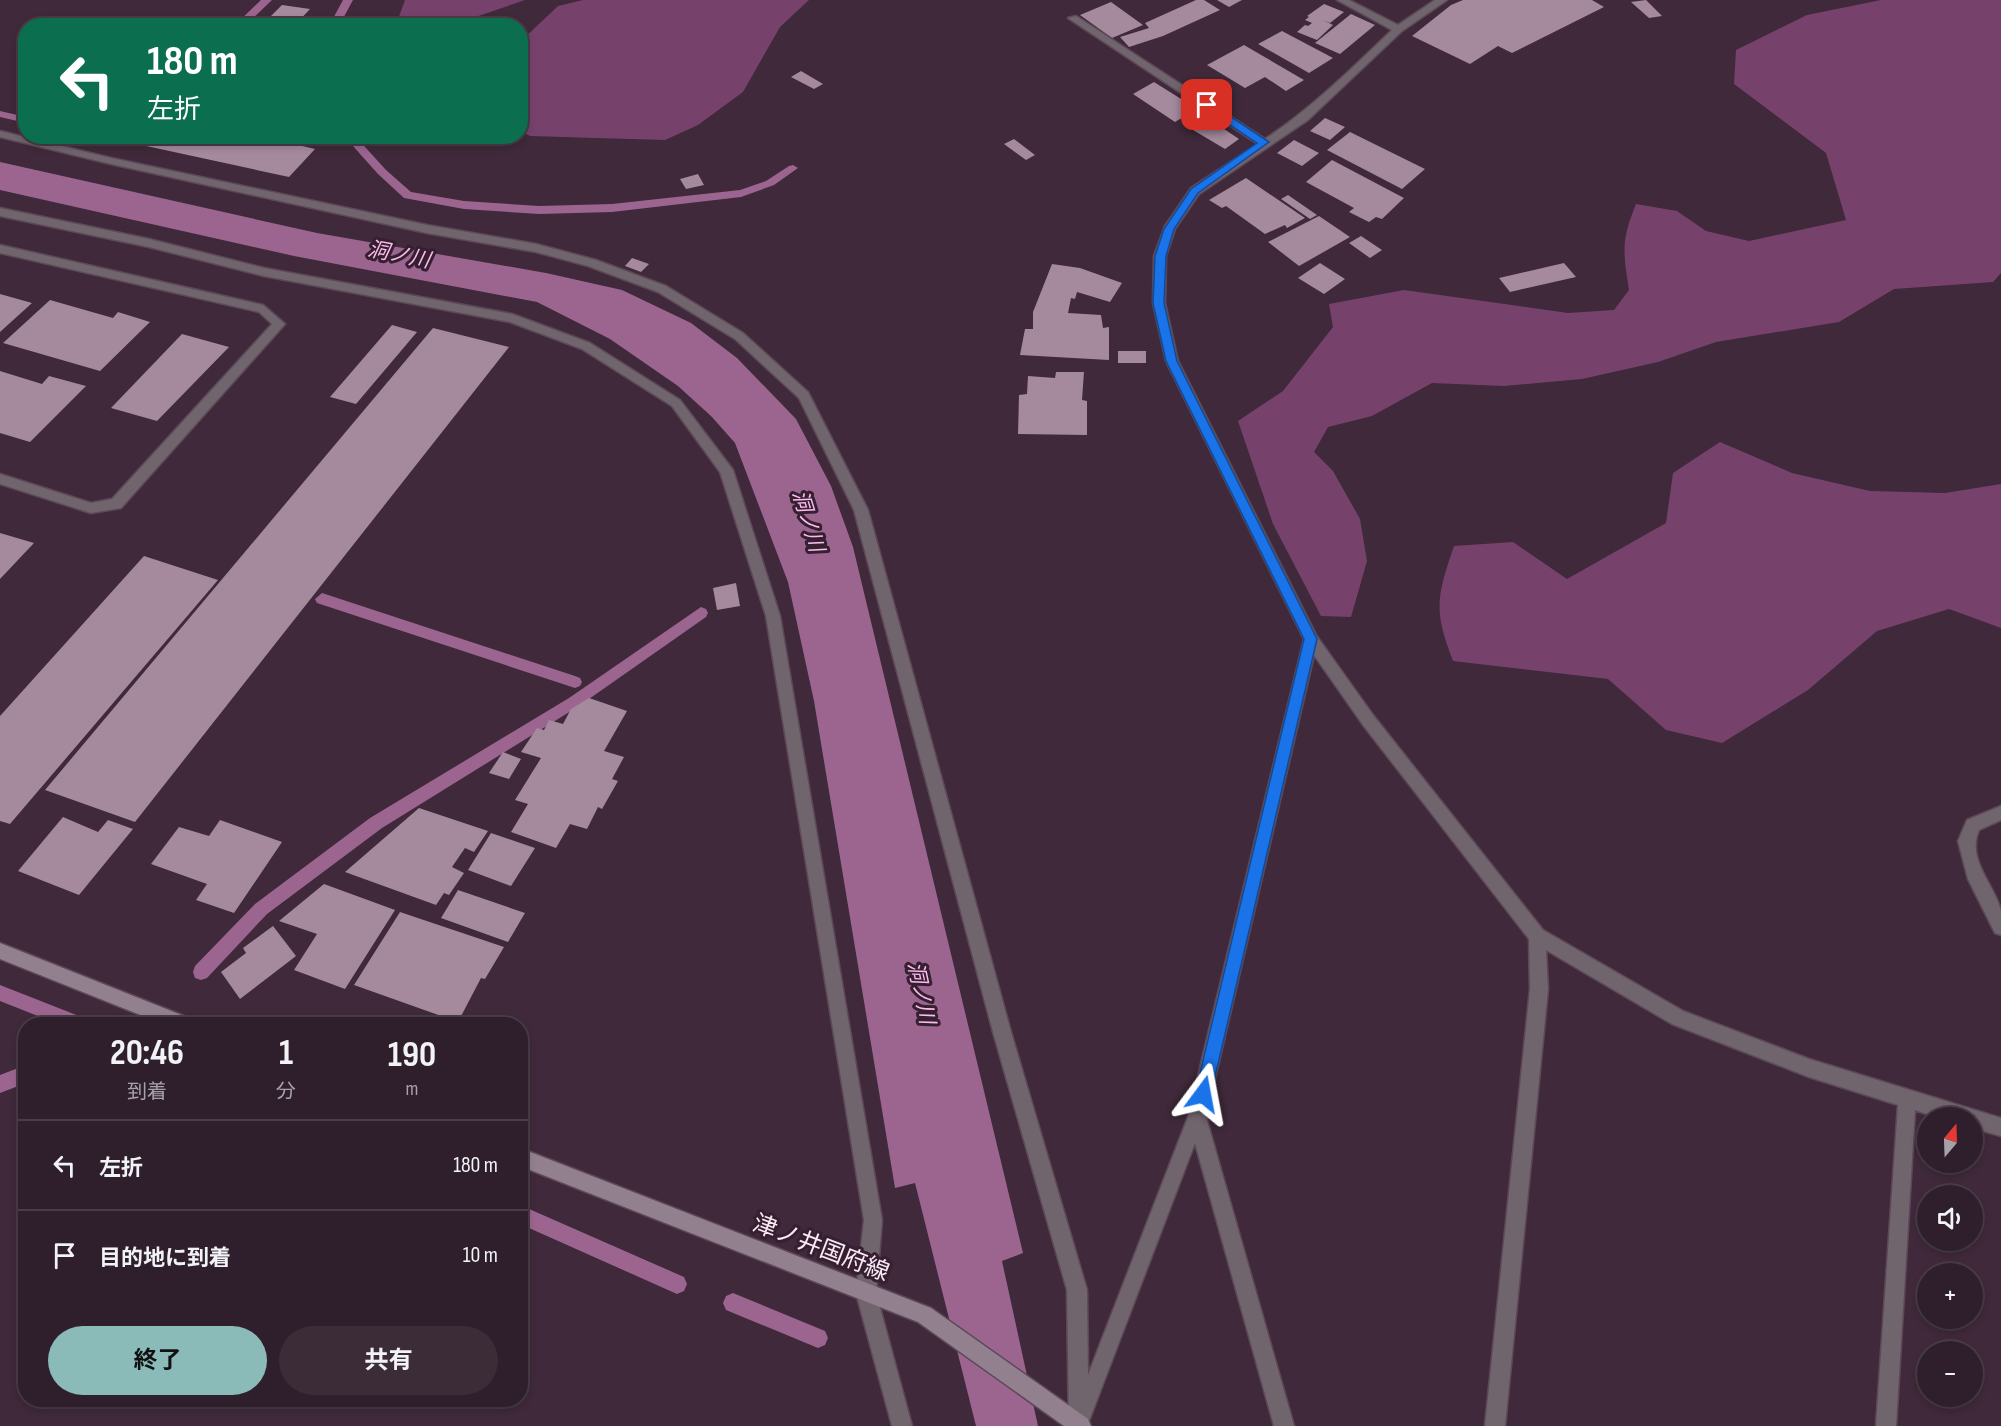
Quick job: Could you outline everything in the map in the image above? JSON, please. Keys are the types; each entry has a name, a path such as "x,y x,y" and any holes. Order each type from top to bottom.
{"main road":[{"path":"0,951 165,1017"},
{"name":"津ノ井国府線","path":"528,1160 924,1316 1080,1425"}],"street":[{"path":"1342,0 1398,29"},
{"path":"1442,0 1398,29 1304,118 1264,142 1195,191 1169,229 1160,256 1159,303 1172,361 1311,639 1368,720 1537,936 1678,1018 1809,1068 1933,1107"},
{"path":"1072,18 1264,142"},
{"path":"0,134 18,138"},
{"path":"41,144 427,229 536,248 592,263 662,289 729,330 804,395 861,510 1002,1032 1077,1290 1080,1425"},
{"path":"0,213 149,243 264,272 512,318 586,345 676,403 726,470 773,616 873,1220 866,1293 902,1426"},
{"path":"0,249 263,309 279,324 116,504 91,508 0,479"},
{"path":"1080,1425 1162,1199 1197,1117 1311,639"},
{"path":"2001,813 1973,825 1966,842 1976,879 2001,927"},
{"path":"1495,1426 1539,989 1537,936"},
{"path":"1886,1426 1907,1099"},
{"path":"1197,1117 1284,1426"},
{"path":"1983,1122 2001,1127"}],"shaded area":[{"path":"405,0 525,0 472,18 399,18"},
{"path":"583,0 809,0 780,27 743,92 698,125 665,140 528,135 528,34 558,6"},
{"path":"1881,0 2001,0 2001,273 1993,282 1894,289 1839,322 1716,342 1658,362 1582,379 1504,386 1432,383 1372,416 1328,427 1314,452 1333,471 1360,519 1367,561 1351,617 1321,616 1273,524 1238,421 1283,391 1333,327 1329,304 1404,290 1568,313 1614,310 1629,290 1625,246 1636,204 1677,211 1706,231 1749,241 1846,220 1826,153 1734,84 1736,50 1807,15"},
{"path":"1720,442 1792,473 1870,491 1945,493 2001,484 2001,628 1949,609 1877,631 1808,690 1722,743 1666,730 1608,679 1453,661 1442,629 1440,603 1444,578 1454,546 1513,542 1567,579 1666,523 1673,473"}],"water":[{"name":"洞ノ川","path":"0,162 317,233 546,273 622,290 691,323 737,358 796,419 831,486 853,547 1023,1253 1002,1261 1038,1426 976,1426 915,1183 895,1188 814,701 788,582 735,443 712,417 678,386 610,339 537,302 294,256 0,190"}],"building":[{"path":"1196,0 1204,0 1220,10 1163,36 1129,47 1120,37 1149,28 1145,23"},
{"path":"1217,0 1242,0 1229,7"},
{"path":"1463,0 1592,0 1604,7 1512,53 1498,46 1470,64 1412,36 1451,5"},
{"path":"1646,0 1662,16 1649,18 1631,2"},
{"path":"1111,2 1143,25 1112,38 1080,15"},
{"path":"1324,4 1344,12 1330,23 1323,20 1333,25 1317,40 1297,32 1305,25 1312,23 1305,20 1309,17 1307,16"},
{"path":"282,5 310,9 302,18 269,18"},
{"path":"1351,14 1375,25 1340,54 1315,43"},
{"path":"1282,31 1333,58 1309,73 1258,44"},
{"path":"1244,45 1304,80 1286,91 1265,77 1245,88 1207,65"},
{"path":"801,71 823,84 814,89 791,77"},
{"path":"1154,82 1197,109 1175,122 1133,94"},
{"path":"1200,113 1239,139 1225,149 1183,124"},
{"path":"1325,118 1345,127 1330,140 1310,131"},
{"path":"1350,132 1425,169 1402,189 1327,150"},
{"path":"1014,139 1035,155 1026,160 1004,144"},
{"path":"1294,140 1319,153 1302,166 1277,153"},
{"path":"137,144 294,144 315,149 289,177"},
{"path":"1332,160 1404,198 1382,219 1376,217 1369,222 1349,212 1354,208 1306,182"},
{"path":"698,174 704,185 686,189 680,179"},
{"path":"1246,178 1305,218 1287,228 1285,225 1265,234 1226,206 1222,208 1209,200"},
{"path":"1288,195 1317,215 1310,219 1281,199"},
{"path":"1319,216 1350,237 1299,266 1268,242"},
{"path":"1361,236 1382,250 1370,258 1349,243"},
{"path":"632,258 649,264 641,272 625,266"},
{"path":"1320,263 1345,279 1324,294 1298,278"},
{"path":"1564,263 1576,277 1510,292 1499,278"},
{"path":"1052,264 1080,268 1122,283 1110,302 1077,292 1075,299 1071,298 1068,313 1101,315 1103,328 1109,327 1109,360 1020,355 1025,329 1033,329 1033,312"},
{"path":"0,294 32,303 0,332"},
{"path":"50,300 113,318 118,312 150,322 100,371 3,343"},
{"path":"392,325 417,332 356,404 330,397"},
{"path":"433,328 509,347 135,822 45,790"},
{"path":"182,334 229,347 157,421 111,408"},
{"path":"1118,351 1146,351 1146,363 1118,363"},
{"path":"0,371 42,384 49,376 86,386 30,442 0,433"},
{"path":"1056,372 1084,372 1082,400 1087,401 1087,435 1018,434 1019,395 1027,394 1028,376 1055,378"},
{"path":"0,533 34,543 0,579"},
{"path":"144,556 218,580 10,824 0,821 0,716"},
{"path":"736,583 740,606 717,610 713,588"},
{"path":"589,698 627,711 604,751 624,757 612,779 618,781 602,809 598,807 587,829 570,824 556,848 511,832 528,804 515,800 541,758 521,752 537,728 544,730 549,720 563,724 571,709"},
{"path":"503,752 521,759 509,779 489,773"},
{"path":"419,808 488,831 474,852 465,848 452,867 464,873 449,895 444,893 436,905 345,872"},
{"path":"63,817 98,832 108,820 133,829 79,895 18,871"},
{"path":"220,820 282,842 234,913 196,900 207,884 151,864 179,827 209,836"},
{"path":"491,833 535,848 511,886 468,870"},
{"path":"324,884 395,910 345,989 294,970 317,934 279,921"},
{"path":"458,890 525,913 508,942 441,918"},
{"path":"400,912 504,947 485,979 481,978 461,1017 444,1017 354,985"},
{"path":"273,926 296,956 240,999 221,972 246,953 243,948"}],"waterway":[{"path":"248,18 267,0"},
{"path":"338,18 348,0"},
{"path":"0,114 18,118"},
{"path":"356,144 382,172 408,195 464,205 539,210 612,208 741,193 770,183 793,168"},
{"path":"322,599 575,682"},
{"path":"201,972 261,909 376,823 574,702 701,613"},
{"path":"0,993 60,1017"},
{"path":"0,1084 18,1077"},
{"path":"528,1218 677,1284"},
{"path":"733,1303 818,1338"}],"route":[{"path":"1203,1094 1311,639 1172,361 1159,303 1160,256 1169,229 1195,191 1264,142 1207,105"}]}
